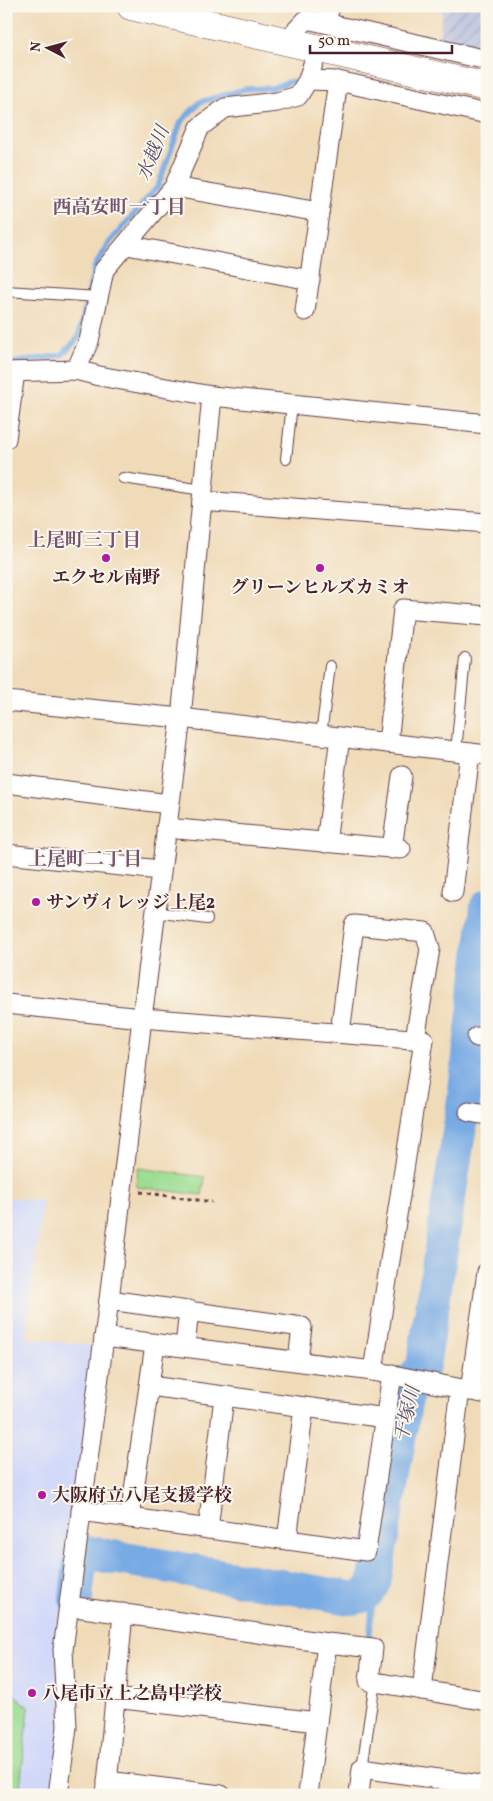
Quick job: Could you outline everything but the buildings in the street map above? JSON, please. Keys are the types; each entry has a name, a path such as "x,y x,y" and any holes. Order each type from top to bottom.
{"highway":[{"path":"131,6 286,40 325,26 487,87"}],"street":[{"path":"76,370 89,341 91,296 104,270 174,187 200,127 225,108 277,102 298,96 308,80 325,26 487,60"},
{"path":"308,80 338,81 487,114"},
{"path":"305,311 338,81"},
{"path":"174,187 319,212"},
{"path":"127,244 310,280"},
{"path":"6,438 11,372 76,370 99,376 212,396 487,424"},
{"path":"58,1795 67,1726 63,1650 73,1607 81,1511 109,1300 160,870 181,718 212,396"},
{"path":"202,495 487,523"},
{"path":"388,743 403,609 487,616"},
{"path":"6,701 181,718 471,753 453,892"},
{"path":"326,842 340,737"},
{"path":"166,828 397,849 402,776"},
{"path":"6,783 169,804"},
{"path":"6,854 160,870"},
{"path":"340,1033 354,924 425,932 430,949 415,1039"},
{"path":"6,1004 142,1018 424,1040 373,1371"},
{"path":"422,1690 472,1391 487,1272"},
{"path":"109,1300 302,1327 298,1361"},
{"path":"185,1347 189,1310"},
{"path":"104,1337 373,1371 472,1391"},
{"path":"130,1518 155,1344"},
{"path":"81,1511 366,1551 392,1374"},
{"path":"150,1386 386,1418"},
{"path":"208,1529 224,1397"},
{"path":"287,1540 304,1408"},
{"path":"73,1607 373,1648 369,1681 487,1701"},
{"path":"123,1613 106,1788 221,1795"},
{"path":"308,1795 327,1643"},
{"path":"115,1698 317,1722"},
{"path":"359,1795 362,1768 487,1786"}],"lane":[{"path":"6,292 91,296"},
{"path":"286,459 292,404"},
{"path":"123,478 202,495"},
{"path":"465,658 471,753"},
{"path":"321,735 330,666"},
{"path":"155,912 207,919"},
{"path":"362,1768 375,1682"}],"path":[{"path":"122,1189 212,1202"}],"shaded area":[{"path":"443,6 487,6 487,49 439,40"},
{"name":"大阪府立八尾支援学校","path":"6,1197 43,1201 26,1338 97,1346 54,1795 6,1795"}],"green space":[{"path":"138,1168 205,1177 202,1195 136,1187"},
{"path":"6,1688 29,1707 19,1795 6,1795"}],"waterway":[{"name":"水越川","path":"11,363 62,355 78,338 95,266 110,242 158,186 181,122 200,102 245,89 271,88 292,81"},
{"name":"千塚川","path":"76,1598 80,1564 83,1556 90,1553 350,1598 364,1595 374,1584 408,1387 423,1366 463,1106 487,906"},
{"name":"千塚川","path":"369,1644 374,1584"}],"place":[{"name":"エクセル南野","path":"106,558"},
{"name":"グリーンヒルズカミオ","path":"320,568"},
{"name":"サンヴィレッジ上尾2","path":"36,902"},
{"name":"大阪府立八尾支援学校","path":"42,1495"},
{"name":"八尾市立上之島中学校","path":"32,1693"}],"district":[{"name":"西高安町一丁目","path":"119,206"},
{"name":"上尾町三丁目","path":"84,539"},
{"name":"上尾町二丁目","path":"85,858"}]}
